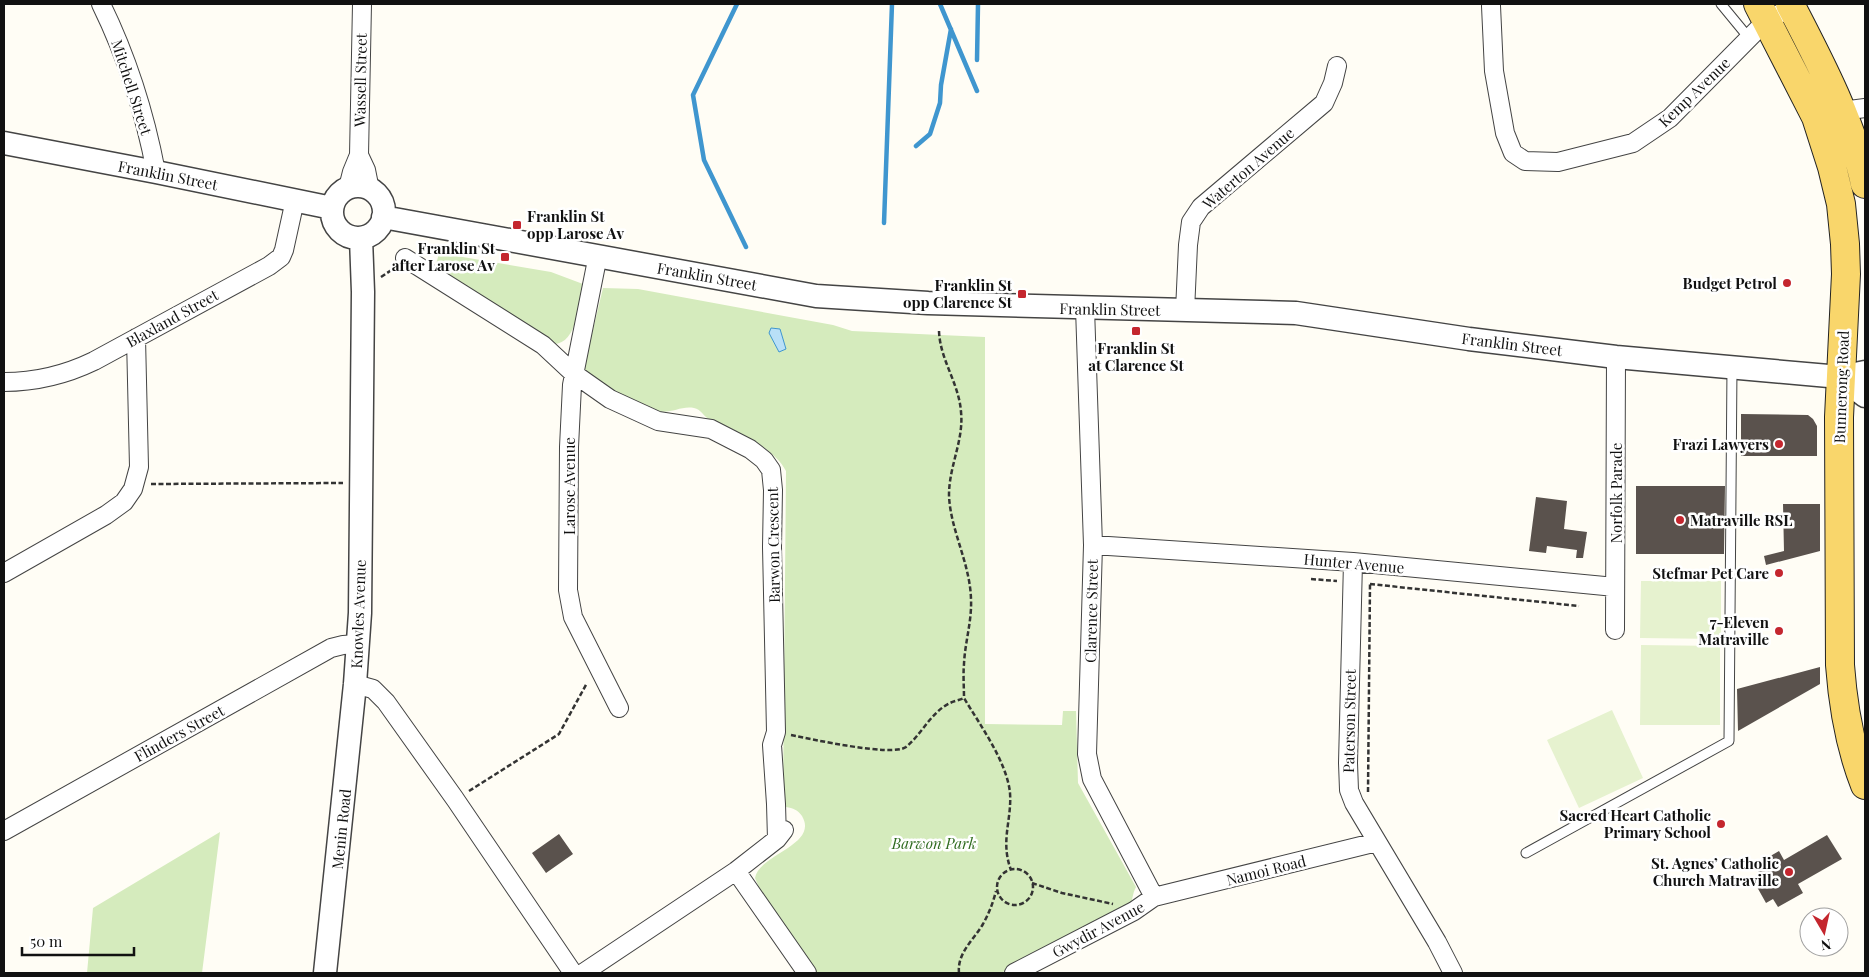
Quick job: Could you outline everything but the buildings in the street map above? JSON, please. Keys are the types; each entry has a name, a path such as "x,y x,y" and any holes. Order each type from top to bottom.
{"main road":[{"path":"1791,6 1854,109 1865,184"},
{"name":"Bunnerong Road","path":"1758,21 1816,117 1832,167 1844,223 1852,374 1840,665 1842,694 1847,721 1855,755 1865,785"}],"street":[{"name":"Mitchell Street","path":"102,4 131,76 148,132 156,172"},
{"name":"Wassell Street","path":"348,188 359,155 362,4"},
{"name":"Kemp Avenue","path":"1491,6 1494,71 1506,133 1513,153 1523,165 1558,162 1633,143 1670,118 1758,21 1791,6"},
{"name":"Waterton Avenue","path":"1185,311 1191,222 1202,207 1324,103 1333,83 1337,66"},
{"path":"1816,117 1854,109"},
{"name":"Franklin Street","path":"4,143 332,208"},
{"name":"Wassell Street","path":"359,155 366,170 370,190"},
{"path":"357,187 370,190 377,195 384,209 378,229 361,238 345,235 339,230 332,216 332,208 336,198 348,188 357,187"},
{"name":"Blaxland Street","path":"4,382 20,382 69,373 269,266 281,257 288,239 295,200"},
{"name":"Franklin Street","path":"383,217 816,296 928,303 1296,313 1469,339 1616,357 1732,367 1852,374"},
{"name":"Knowles Avenue","path":"361,238 363,277 362,483 358,644 355,684 373,689 380,695 455,799 573,973"},
{"name":"Larose Avenue","path":"598,255 573,373 569,410 568,590 573,617 619,708"},
{"name":"Barwon Crescent","path":"405,258 543,345 573,373 610,399 658,420 711,428 750,450 764,460 771,470 773,490 772,547 776,732 772,745 776,804 781,834 736,871 583,973"},
{"name":"Clarence Street","path":"1085,308 1093,545 1087,754 1092,779 1154,897"},
{"path":"4,572 106,515 124,502 134,484 139,468 136,338"},
{"name":"Norfolk Parade","path":"1615,630 1616,357"},
{"path":"1852,374 1865,396"},
{"name":"Hunter Avenue","path":"1093,545 1353,562 1615,587"},
{"name":"Paterson Street","path":"1353,562 1349,790 1354,803 1437,942 1453,973"},
{"name":"Flinders Street","path":"4,832 331,648 358,644"},
{"name":"Menin Road","path":"325,973 355,684"},
{"name":"Namoi Road","path":"1154,897 1378,842"},
{"path":"736,871 807,973"},
{"name":"Gwydir Avenue","path":"1014,973 1127,915 1154,897"}],"lane":[{"path":"1721,4 1758,21"},
{"path":"1526,853 1728,741 1732,367"}],"path":[{"path":"363,277 383,277 405,258"},
{"path":"939,331 939,344 958,394 962,414 960,437 952,464 949,493 951,516 964,558 971,600 963,665 964,698 1002,764 1008,782 1010,808 1005,841 1011,870"},
{"path":"134,484 362,483"},
{"name":"Hunter Avenue","path":"1311,579 1579,606"},
{"name":"Paterson Street","path":"1368,793 1370,584"},
{"path":"455,799 559,734 597,665"},
{"path":"776,732 850,746 900,750 910,743 940,710 949,703 964,698"},
{"path":"959,973 961,955 986,918 1000,877 1011,870 1024,872 1032,883 1062,893 1120,906 1124,908 1127,915"},
{"path":"997,890 1004,902 1018,905 1030,897 1032,883"}],"green space":[{"path":"439,253 551,272 583,284 579,310 568,337 562,342 554,344 435,269"},
{"name":"Barwon Park","path":"603,288 638,289 833,325 852,331 985,337 985,724 1062,725 1063,711 1076,711 1078,783 1136,887 1129,908 1001,973 816,973 760,890 755,878 766,862 796,842 802,835 805,826 802,816 795,810 786,807 783,801 786,471 780,462 763,447 709,419 696,409 683,408 662,412 649,409 625,398 589,376 585,370 585,363"},
{"path":"1641,581 1721,581 1721,639 1640,638"},
{"path":"1641,645 1720,646 1720,725 1640,725"},
{"path":"1612,710 1643,778 1579,808 1547,740"},
{"path":"220,832 202,973 87,973 93,908"}],"water":[{"path":"771,328 780,329 786,349 779,352 769,333"}],"waterway":[{"path":"737,4 693,95 704,160 746,247"},
{"path":"884,223 892,4"},
{"path":"940,4 977,91"},
{"path":"977,60 978,4"},
{"path":"916,146 930,134 940,103 941,85 951,29"}],"place":[{"name":"Franklin St opp Larose Av","path":"517,225"},
{"name":"Franklin St after Larose Av","path":"505,257"},
{"name":"Budget Petrol","path":"1787,283"},
{"name":"Franklin St opp Clarence St","path":"1022,294"},
{"name":"Franklin St at Clarence St","path":"1136,331"},
{"name":"Frazi Lawyers","path":"1779,444"},
{"name":"Matraville RSL","path":"1680,520"},
{"name":"Stefmar Pet Care","path":"1779,573"},
{"name":"7-Eleven Matraville","path":"1779,631"},
{"name":"Sacred Heart Catholic Primary School","path":"1721,824"},
{"name":"St. Agnes’ Catholic Church Matraville","path":"1789,872"}]}
